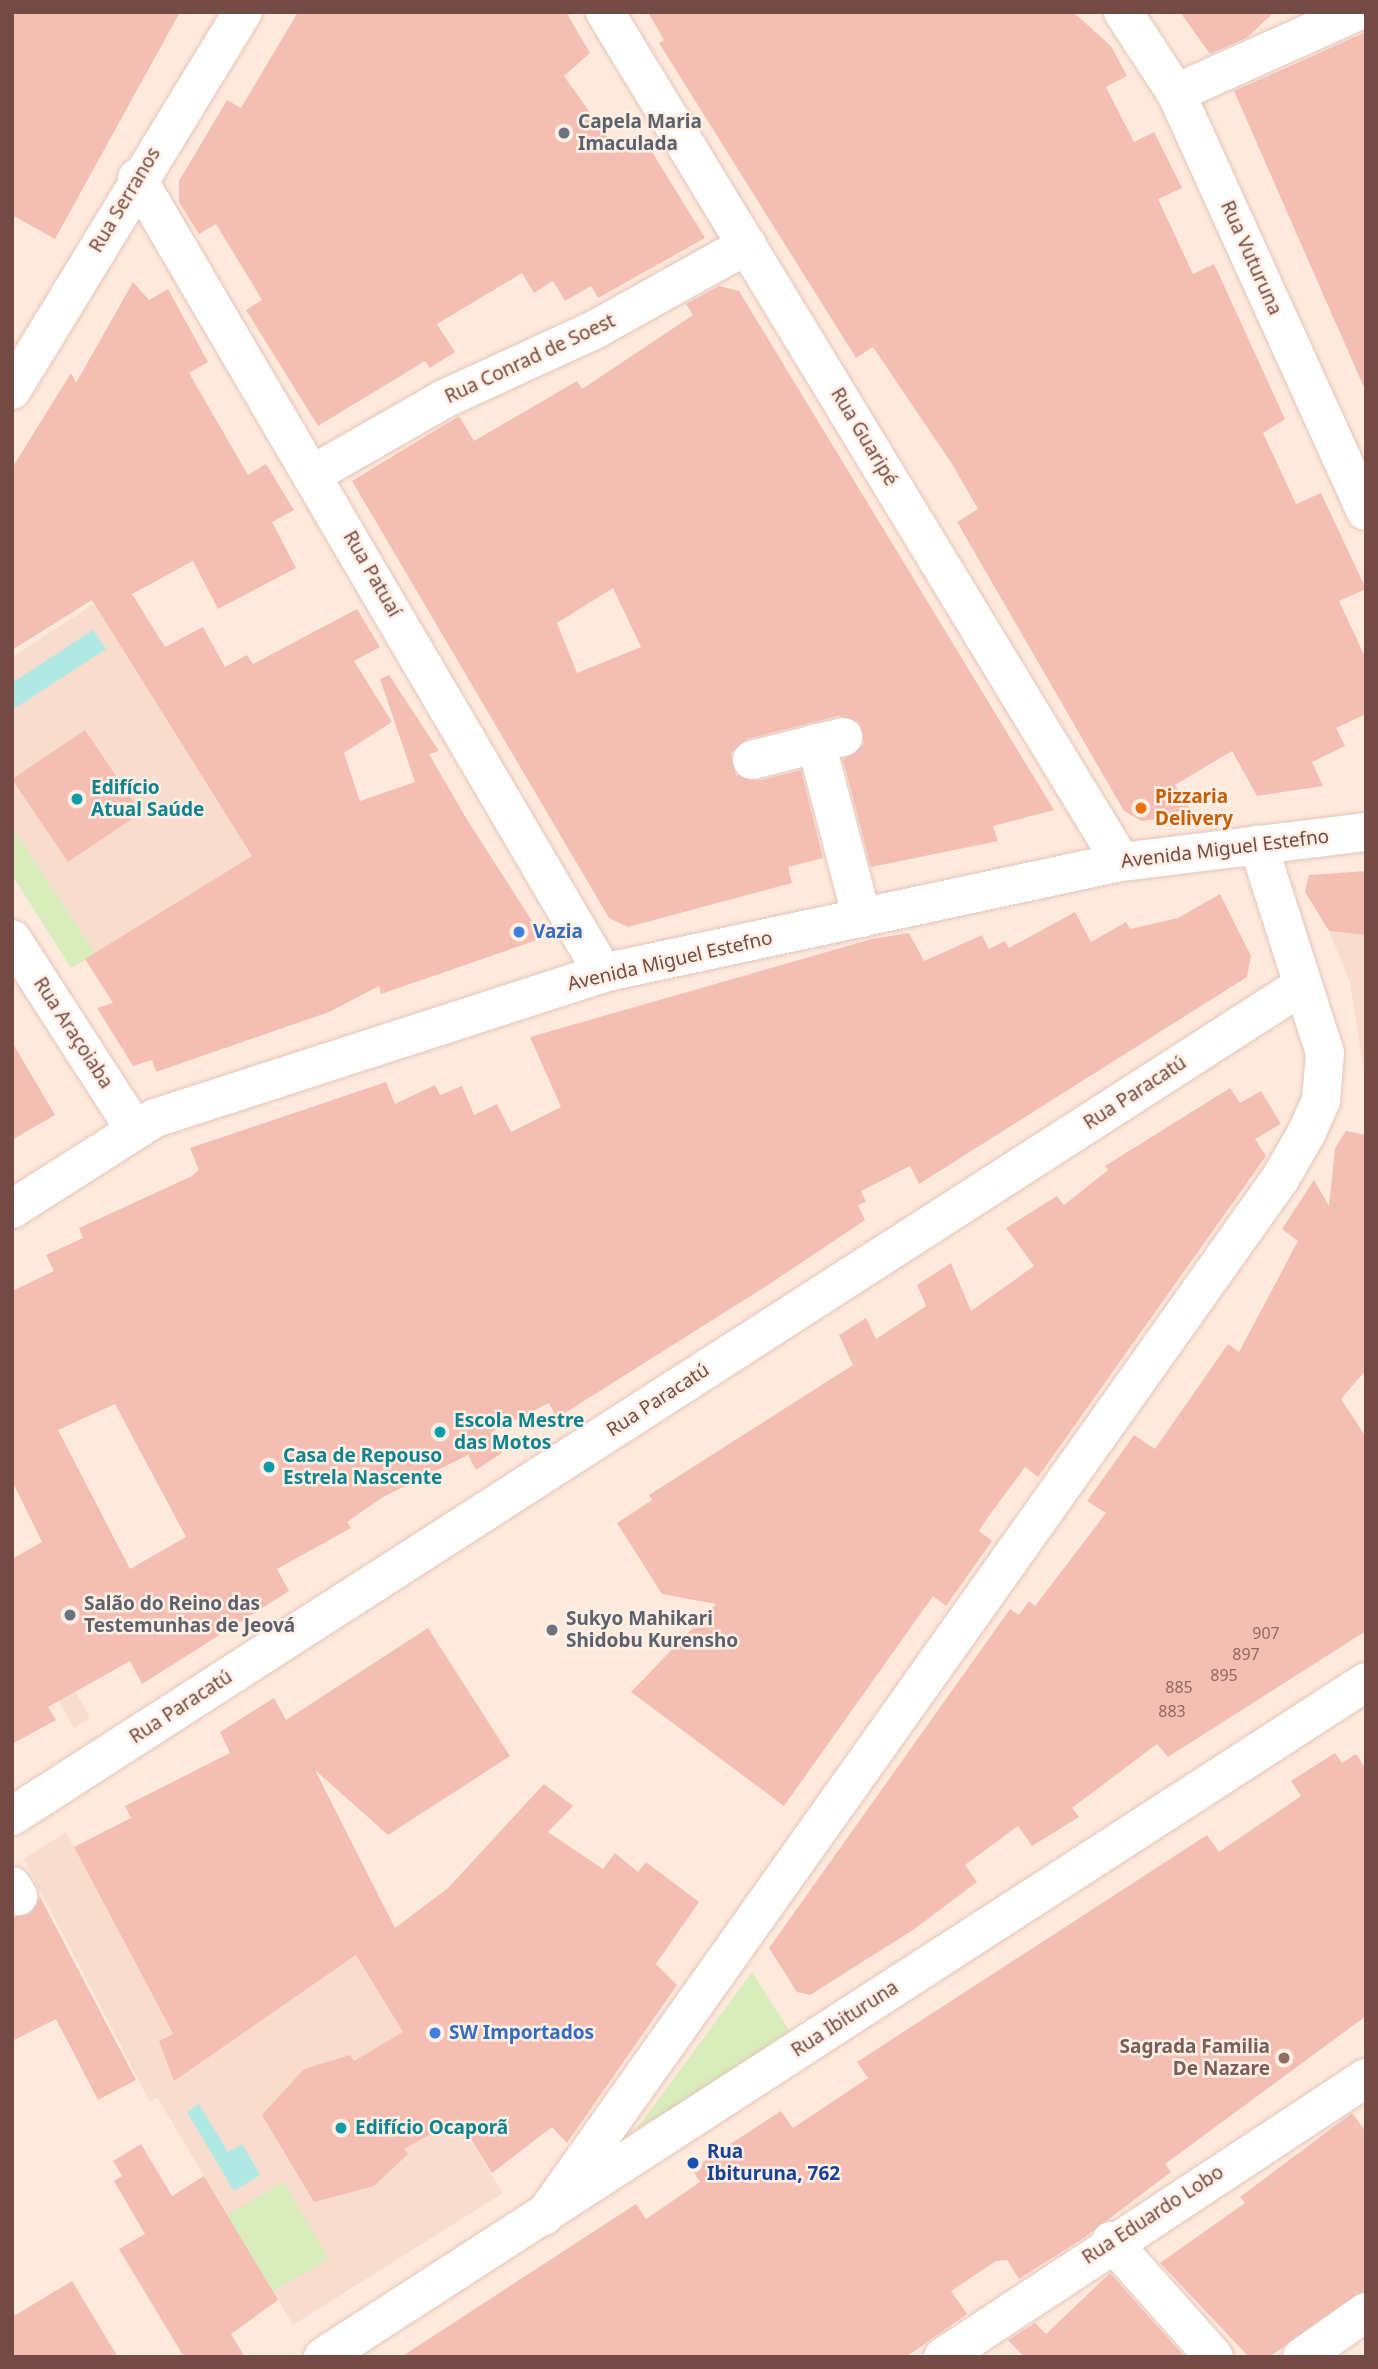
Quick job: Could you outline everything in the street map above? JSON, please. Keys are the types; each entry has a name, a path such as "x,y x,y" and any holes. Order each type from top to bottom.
{"street":[{"name":"Rua Serranos","path":"12,390 137,178 243,12"},
{"name":"Rua Guaripé","path":"605,12 1121,862"},
{"name":"Rua Vuturuna","path":"1123,12 1176,93 1366,511"},
{"path":"1176,93 1356,12"},
{"name":"Rua Patuaí","path":"137,178 313,474 603,973"},
{"name":"Rua Conrad de Soest","path":"313,474 444,399 596,329 747,245"},
{"path":"752,760 830,740 862,918"},
{"name":"Avenida Miguel Estefno","path":"12,1209 133,1127 603,973 1121,862 1366,832"},
{"path":"544,2216 1280,1180 1321,1100 1325,1053 1258,844"},
{"name":"Rua Araçoiaba","path":"12,939 133,1127"},
{"name":"Rua Paracatú","path":"12,1816 1303,985"},
{"name":"Rua Ibituruna","path":"323,2357 1366,1682"},
{"name":"Rua Eduardo Lobo","path":"943,2357 1111,2241 1366,2078"},
{"path":"1111,2241 1214,2357"},
{"path":"1302,2357 1366,2312"}],"shaded area":[{"path":"94,604 237,804 252,856 71,968 88,942 12,827 12,657"},
{"path":"1329,931 1366,935 1366,1086 1350,982"},
{"path":"12,1575 90,1718 74,1728 12,1617"},
{"path":"66,1832 191,2069 356,1955 503,2193 293,2325 157,2097 150,2102 24,1859"}],"green space":[{"path":"12,827 95,953 71,968 12,875"},
{"path":"752,1972 792,2035 636,2130"},
{"path":"284,2182 328,2259 271,2292 227,2215"}],"water":[{"path":"93,630 106,649 12,710 12,683"},
{"path":"199,2104 228,2152 242,2144 260,2175 234,2191 187,2112"}],"building":[{"path":"12,12 180,12 55,239 12,215"},
{"path":"298,12 566,12 590,53 564,76 616,149 641,134 705,238 598,298 591,286 565,301 553,281 534,293 522,273 437,324 455,352 430,368 425,361 318,426 246,310 262,300 216,224 199,234 179,202 179,181 227,100 241,108"},
{"path":"648,12 1073,12 1111,46 1127,76 1106,87 1134,142 1154,132 1182,188 1158,199 1193,274 1214,264 1285,419 1263,433 1296,504 1321,493 1366,589 1339,601 1366,659 1366,714 1336,728 1345,746 1312,762 1323,786 1257,796 1232,751 1175,785 1192,813 1142,821 1124,811 957,522 978,509 952,464 873,347 856,358 659,43 664,40"},
{"path":"1180,12 1274,12 1248,37 1210,54"},
{"path":"1366,32 1366,392 1234,91"},
{"path":"133,282 149,300 168,289 208,362 189,373 248,475 266,464 294,510 272,522 296,568 218,609 193,561 132,594 165,647 203,627 225,667 247,655 253,664 357,609 380,647 354,661 392,722 344,753 360,801 415,782 380,679 389,675 439,751 429,754 466,818 543,938 381,994 379,986 329,1012 156,1072 152,1060 133,1066 97,1008 113,1003 85,959 252,856 92,600 12,650 12,468 71,373 76,383"},
{"path":"719,286 739,291 1054,810 993,826 998,841 871,867 843,760 864,744 859,722 838,716 747,739 731,753 736,775 757,781 801,770 823,858 788,867 792,883 628,927 609,918 352,481 459,416 474,441 577,381 582,389 693,315 686,304","holes":["613,588 641,647 577,673 557,623"]},
{"name":"Edifício Atual Saúde","path":"85,730 141,813 68,862 12,779"},
{"path":"1366,871 1366,935 1329,931 1305,892 1309,875"},
{"path":"1220,894 1251,956 1247,977 919,1184 910,1166 861,1191 866,1202 858,1205 865,1220 768,1285 557,1418 549,1403 492,1432 502,1453 476,1470 468,1455 383,1497 347,1522 351,1528 277,1569 289,1591 142,1684 130,1661 48,1707 56,1720 12,1744 12,1559 42,1542 12,1481 12,1291 54,1271 46,1255 83,1238 79,1228 192,1176 199,1170 190,1148 386,1082 395,1104 435,1085 440,1095 462,1086 474,1115 497,1104 511,1132 561,1107 530,1037 872,939 909,933 924,961 982,935 989,949 1005,941 1009,948 1075,912 1091,942 1126,922 1130,929 1178,918","holes":["115,1404 186,1537 130,1569 58,1430"]},
{"path":"12,1042 55,1115 12,1140"},
{"path":"1230,1088 1240,1103 1261,1091 1281,1124 1255,1139 1266,1156 1038,1477 1025,1467 989,1516 979,1531 992,1541 946,1606 933,1596 784,1806 631,1692 716,1604 662,1594 617,1523 652,1500 649,1495 853,1365 839,1335 866,1318 876,1339 926,1306 917,1285 951,1263 971,1311 1034,1266 1006,1228 1057,1196 1064,1205 1108,1170 1105,1166"},
{"path":"1346,1131 1366,1135 1366,1370 1341,1399 1366,1437 1366,1631 1168,1757 1157,1744 1072,1808 1079,1817 1032,1846 1018,1826 965,1865 977,1882 913,1930 810,1995 797,1992 769,1948 1010,1609 1019,1615 1029,1601 1035,1606 1106,1513 1087,1501 1134,1435 1155,1449 1228,1344 1239,1352 1298,1241 1282,1229 1314,1180 1329,1206 1335,1148"},
{"path":"428,1628 510,1756 388,1835 315,1770 395,1928 448,1888 544,1784 573,1806 548,1832 603,1869 615,1853 638,1872 646,1862 699,1902 656,1964 677,1985 567,2143 552,2127 492,2173 458,2119 404,2149 408,2154 374,2186 314,2202 262,2115 304,2069 350,2055 354,2061 403,2032 356,1955 174,2081 159,2041 173,2034 74,1847 131,1818 125,1806 230,1753 220,1732 274,1698 286,1720"},
{"path":"1335,1753 1342,1763 1356,1754 1366,1769 1366,2016 1165,2164 1171,2172 1085,2237 1019,2279 1007,2260 996,2261 951,2291 967,2314 906,2357 401,2357 636,2204 646,2219 700,2182 692,2169 781,2111 793,2128 868,2078 857,2062 1207,1835 1219,1852 1301,1796 1291,1781"},
{"path":"40,1897 136,2080 98,2100 56,2019 12,2041 12,1916 30,1914"},
{"path":"1352,2113 1366,2132 1366,2290 1269,2357 1249,2357 1160,2263 1245,2203 1240,2197"},
{"path":"141,2144 172,2196 204,2176 278,2300 231,2334 245,2357 184,2357 119,2249 145,2234 114,2181 122,2176 113,2161"},
{"path":"1110,2273 1185,2357 1024,2357 1008,2340 1035,2323 1046,2334"},
{"path":"72,2281 118,2357 12,2357 12,2317"}],"place":[{"name":"Capela Maria Imaculada","path":"564,133"},
{"name":"Edifício Atual Saúde","path":"77,799"},
{"name":"Pizzaria Delivery","path":"1141,808"},
{"name":"Vazia","path":"519,932"},
{"name":"Escola Mestre das Motos","path":"440,1432"},
{"name":"Casa de Repouso Estrela Nascente","path":"269,1467"},
{"name":"Salão do Reino das Testemunhas de Jeová","path":"70,1615"},
{"name":"Sukyo Mahikari Shidobu Kurensho","path":"552,1630"},
{"name":"SW Importados","path":"435,2033"},
{"name":"Sagrada Familia De Nazare","path":"1284,2058"},
{"name":"Edifício Ocaporã","path":"341,2128"},
{"name":"Rua Ibituruna, 762","path":"693,2163"}]}
